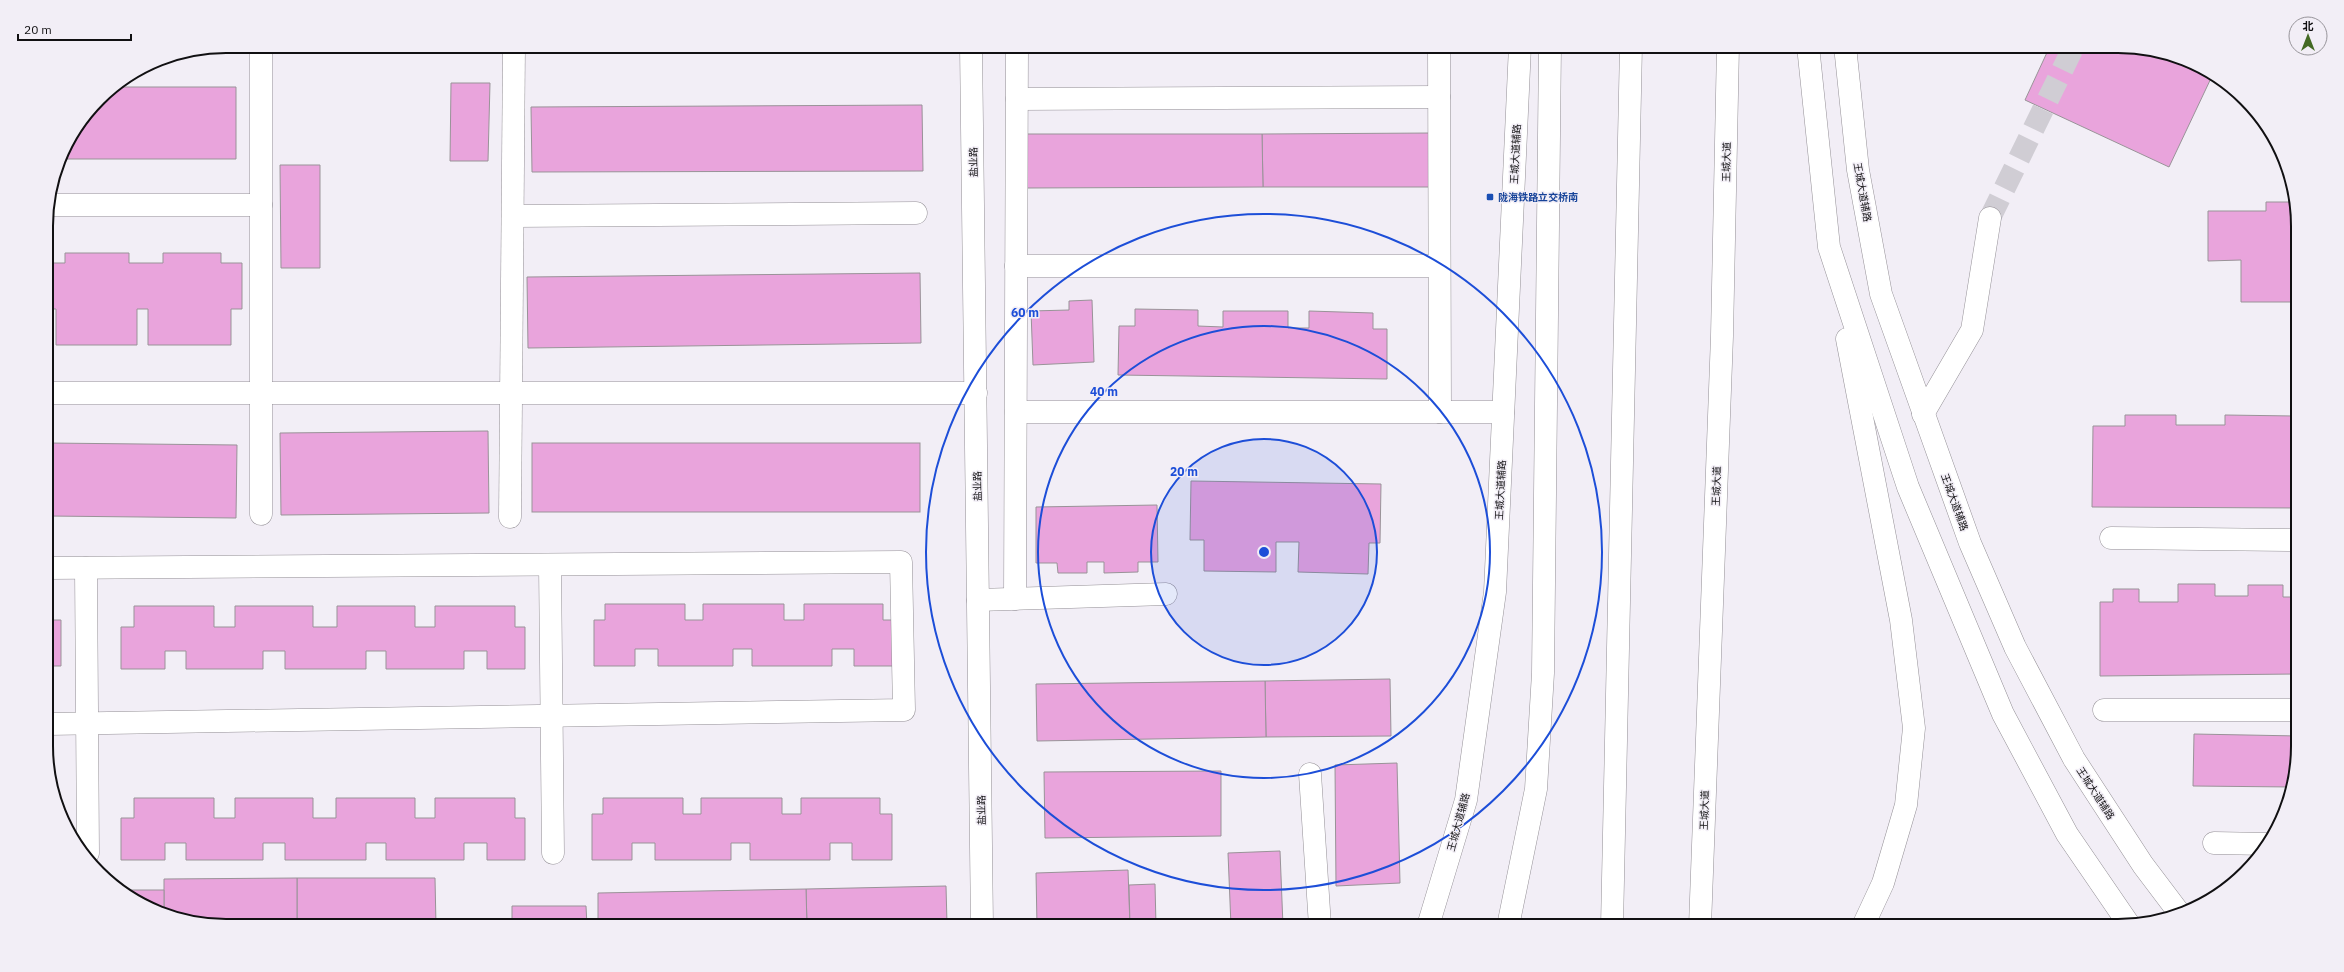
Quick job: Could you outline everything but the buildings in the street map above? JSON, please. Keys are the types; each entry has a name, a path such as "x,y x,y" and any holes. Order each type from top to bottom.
{"main road":[{"path":"261,53 261,514"},
{"path":"510,517 514,53"},
{"name":"盐业路","path":"971,53 982,919"},
{"path":"1016,53 1016,599"},
{"path":"1439,53 1440,412"},
{"name":"王城大道辅路","path":"1430,919 1466,800 1495,592 1520,53"},
{"path":"1509,919 1536,789 1543,673 1550,53"},
{"path":"1612,919 1631,53"},
{"name":"王城大道","path":"1700,919 1722,336 1728,53"},
{"path":"1809,53 1829,247 1901,620 1914,728 1906,805 1883,883 1866,919"},
{"name":"王城大道辅路","path":"1846,53 1858,170 1881,294 1970,543 2015,647 2074,759 2144,864 2176,909"},
{"path":"1016,99 1439,97"},
{"path":"54,205 261,205"},
{"path":"512,216 916,213"},
{"path":"1923,414 1972,330 1990,218"},
{"path":"1829,247 1908,487 2003,714 2068,834 2125,919"},
{"path":"1016,266 1439,266"},
{"path":"53,393 976,393"},
{"path":"1016,412 1504,412"},
{"path":"2111,538 2291,540"},
{"path":"53,568 901,562 904,710 53,724"},
{"path":"550,565 553,853"},
{"path":"86,568 88,850"},
{"path":"978,600 1166,594"},
{"path":"2104,710 2291,710"},
{"path":"1310,774 1320,919"},
{"path":"2214,843 2261,844"}],"tunnel":[{"path":"1990,218 2071,53"}],"place":[{"name":"陇海铁路立交桥南","path":"1490,197"}]}
